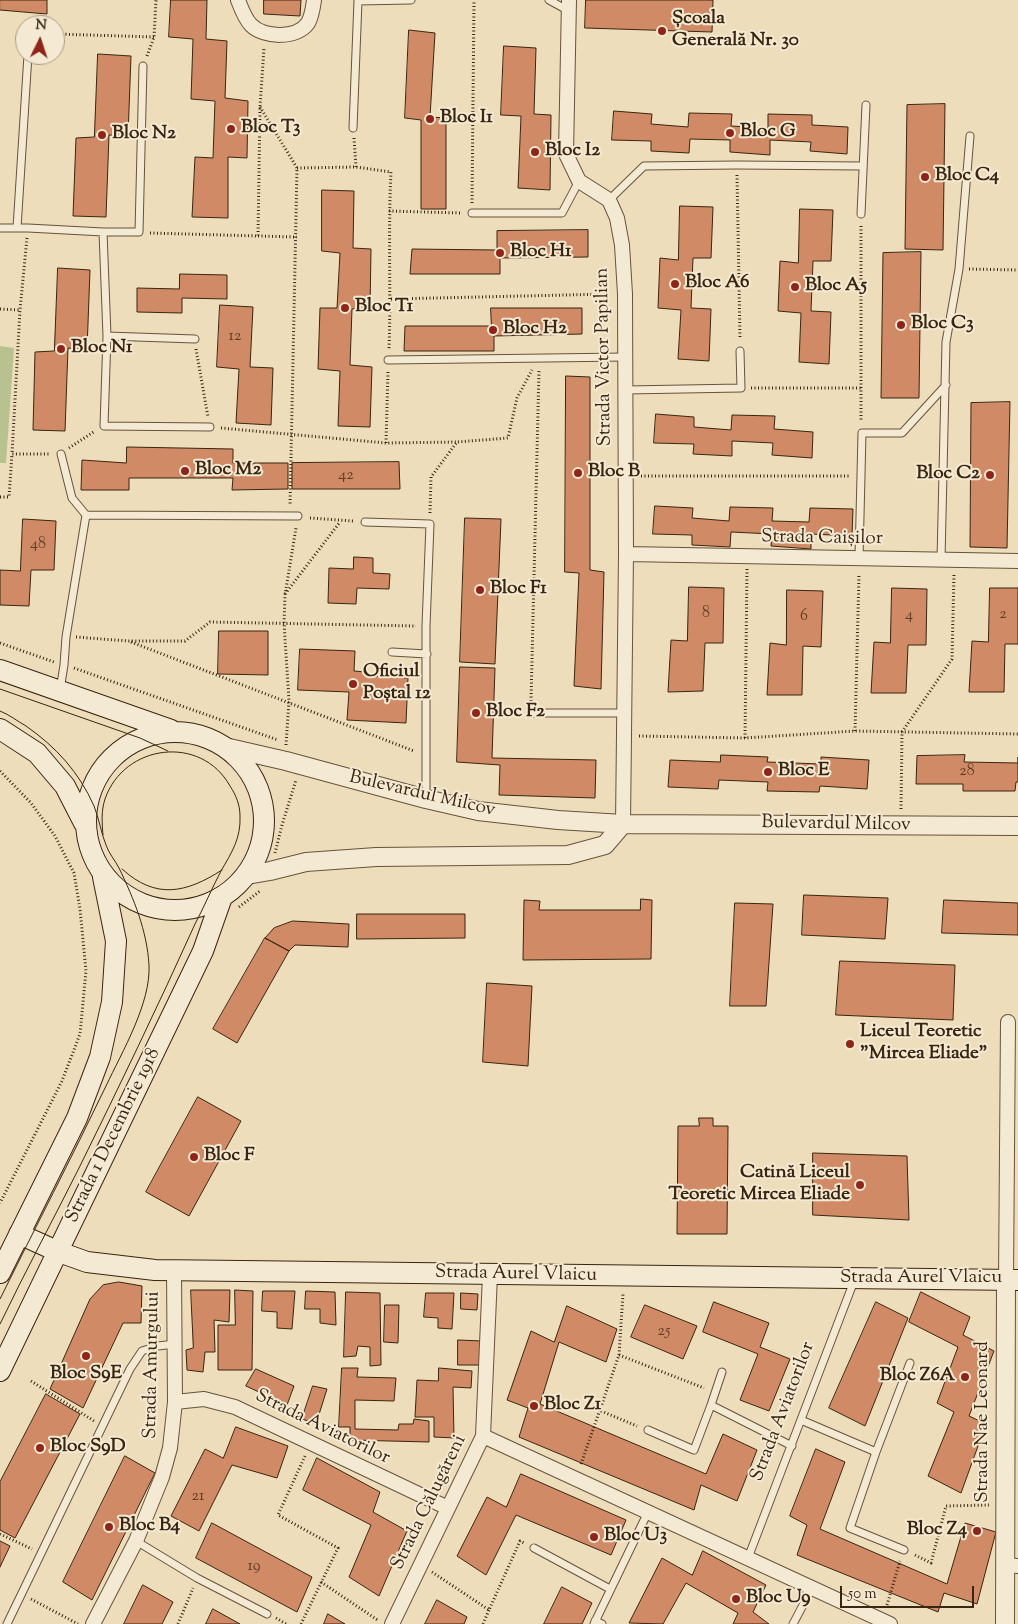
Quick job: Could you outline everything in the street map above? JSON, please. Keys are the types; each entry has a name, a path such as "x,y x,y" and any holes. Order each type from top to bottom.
{"main road":[{"path":"0,670 175,731 203,736 225,747 241,760 253,777 261,796 265,816 264,837 258,857 247,875 236,887 227,905 181,910 158,909 135,902 118,891 103,877"},
{"path":"0,729 37,753 65,786 84,823 103,877 116,941 112,1002 100,1057 76,1118 0,1273"},
{"path":"84,823 88,794 96,776 108,761 122,748 140,738 175,731"},
{"name":"Strada 1 Decembrie 1918","path":"0,1371 227,905"},
{"name":"Strada Aurel Vlaicu","path":"19,1234 58,1252 87,1262 129,1268 174,1271 1012,1280"}],"street":[{"path":"238,0 251,24 265,32 282,34 298,32 308,23 314,0"},
{"path":"569,6 566,154 579,181 609,200"},
{"name":"Strada Victor Papilian","path":"609,200 617,218 622,244 625,294 626,554 623,824"},
{"name":"Strada Caișilor","path":"626,554 1018,561"},
{"name":"Bulevardul Milcov","path":"225,747 478,811 558,820 623,824 1018,826"},
{"path":"247,875 270,872 306,862 376,857 568,854 605,845 623,824"},
{"path":"1008,1022 1012,1280"},
{"name":"Strada Amurgului","path":"93,1624 136,1540 162,1477 170,1448 175,1402 174,1271"},
{"name":"Strada Călugăreni","path":"392,1624 483,1436 490,1275"},
{"name":"Strada Nae Leonard","path":"1005,1624 1012,1566 1005,1504 1012,1280"},
{"name":"Strada Aviatorilor","path":"175,1402 204,1399 235,1407 448,1508"},
{"path":"483,1436 886,1622"}],"lane":[{"path":"353,128 358,2 411,0"},
{"path":"550,0 569,6"},
{"path":"17,228 27,65"},
{"path":"0,228 139,232 143,66"},
{"path":"860,214 866,105"},
{"path":"948,560 946,342 959,269 970,136"},
{"path":"609,200 644,166 862,166"},
{"path":"472,213 562,213 579,181"},
{"path":"103,232 107,336 104,426 210,427"},
{"path":"107,336 195,339"},
{"path":"626,390 741,388 740,351"},
{"path":"388,360 625,357"},
{"path":"859,558 862,432 902,433 946,385"},
{"path":"60,691 66,637 86,515 72,498 61,454"},
{"path":"86,515 294,516"},
{"path":"366,522 430,524 426,626 426,799"},
{"path":"392,652 427,654"},
{"path":"531,713 623,713"},
{"name":"Strada Aviatorilor","path":"748,1558 855,1278"},
{"path":"7,1624 130,1369 142,1352 158,1346 175,1344"},
{"path":"904,1550 850,1528 876,1452 910,1363"},
{"path":"648,1430 694,1450 722,1372"},
{"path":"711,1405 792,1446"},
{"path":"801,1420 876,1452"},
{"path":"597,1623 610,1589 648,1512"},
{"path":"136,1540 197,1578 267,1614"},
{"path":"534,1548 610,1589"},
{"path":"793,1624 812,1588"}],"path":[{"path":"143,66 154,37 156,0"},
{"path":"389,211 472,213 474,0"},
{"path":"258,236 260,107 265,32"},
{"path":"65,34 154,37"},
{"path":"227,905 263,889 270,872 282,825 293,763 287,743 289,701 284,623 285,595 294,516 292,436 297,168 260,107"},
{"path":"353,128 356,167"},
{"path":"737,165 740,351"},
{"path":"297,168 356,167 390,172 391,299 386,443"},
{"path":"860,214 862,432"},
{"path":"0,497 9,498 20,310 28,228"},
{"path":"139,232 297,237"},
{"path":"959,269 1018,270"},
{"path":"391,299 625,294"},
{"path":"0,309 20,310"},
{"path":"195,339 210,427 292,436 386,443 457,442 508,438 517,398 539,359"},
{"path":"531,713 539,359"},
{"path":"741,388 861,388"},
{"path":"12,454 61,454 104,426"},
{"path":"430,524 431,477 457,442"},
{"path":"625,476 861,476"},
{"path":"294,516 366,522"},
{"path":"285,595 341,521"},
{"path":"745,738 748,556"},
{"path":"854,731 859,558"},
{"path":"900,826 902,732 952,659 948,560"},
{"path":"66,637 185,641 210,622 426,626"},
{"path":"128,640 426,755"},
{"path":"0,643 293,745"},
{"path":"623,736 745,738 854,731 1018,734"},
{"path":"0,771 31,803 55,836 74,873 80,909 86,971 80,1034 62,1081 0,1203"},
{"path":"576,1479 601,1411 619,1354 624,1276"},
{"path":"619,1354 714,1392"},
{"path":"31,1380 102,1426"},
{"path":"601,1411 648,1430"},
{"path":"301,1624 338,1548 278,1515 310,1444"},
{"path":"886,1622 904,1550 931,1563 946,1506 1005,1504"},
{"path":"0,1534 41,1554"},
{"path":"483,1624 520,1541 534,1548"},
{"path":"421,1565 489,1610"},
{"path":"178,1624 197,1578"},
{"path":"322,1582 384,1624"},
{"path":"22,1594 78,1624"}],"green space":[{"path":"0,346 14,348 6,463 0,463"}],"building":[{"path":"0,0 47,0 47,14 0,10"},
{"name":"Bloc T3","path":"171,0 207,0 206,39 227,41 225,98 248,101 247,158 228,157 228,218 192,217 195,157 213,158 215,101 191,99 193,39 169,37"},
{"path":"264,0 301,0 300,16 264,14"},
{"path":"586,0 713,0 712,32 585,28"},
{"name":"Bloc I1","path":"409,30 435,33 430,117 446,118 446,209 421,209 421,120 405,118"},
{"name":"Bloc I2","path":"504,46 536,48 534,114 551,115 550,190 518,188 521,116 501,115"},
{"name":"Bloc N2","path":"98,54 131,56 128,136 109,135 106,217 73,216 76,138 94,137"},
{"name":"Bloc C4","path":"945,104 943,250 905,249 907,105"},
{"name":"Bloc G","path":"614,111 652,114 651,124 688,127 689,113 732,114 731,126 768,128 768,114 812,115 812,125 848,127 847,154 810,151 811,142 770,140 770,155 730,152 730,140 690,139 689,153 651,151 651,141 612,140"},
{"name":"Bloc T1","path":"322,190 354,191 353,248 371,249 370,309 352,309 350,365 372,367 370,427 338,426 340,371 318,369 320,308 337,308 340,253 322,251"},
{"name":"Bloc A6","path":"680,206 713,207 711,258 693,258 691,308 711,309 709,361 678,359 681,310 658,308 660,258 678,260"},
{"name":"Bloc A5","path":"800,209 833,210 831,261 813,261 811,311 831,312 829,364 799,362 801,313 778,311 780,261 798,263"},
{"name":"Bloc H1","path":"588,230 588,257 500,258 500,274 410,274 412,249 497,250 497,231"},
{"name":"Bloc C3","path":"921,252 919,398 881,398 883,253"},
{"name":"Bloc N1","path":"58,268 90,270 87,350 68,348 65,431 33,430 35,352 54,351"},
{"path":"180,274 227,275 227,299 182,298 182,313 137,312 137,288 179,289"},
{"path":"220,305 253,307 250,367 273,368 271,425 236,423 239,369 217,367"},
{"name":"Bloc H2","path":"491,308 582,308 582,334 494,336 494,351 404,351 405,326 491,326"},
{"name":"Bloc B","path":"566,376 590,377 590,570 604,572 601,689 574,686 579,573 565,572"},
{"name":"Bloc C2","path":"1010,402 1007,548 970,547 971,403"},
{"path":"656,414 694,417 694,427 731,430 732,415 775,416 774,429 813,432 812,458 772,455 773,443 732,441 732,456 693,454 694,444 654,443"},
{"name":"Bloc M2","path":"127,447 233,449 233,463 288,463 288,489 232,490 233,478 129,478 129,490 81,490 82,460 126,463"},
{"path":"399,462 400,489 292,489 292,463"},
{"path":"655,506 693,508 692,518 729,521 730,507 773,508 772,521 809,522 810,508 853,509 852,536 811,534 811,549 771,546 772,534 731,532 730,547 692,545 692,535 653,534"},
{"name":"Bloc F1","path":"465,518 501,519 495,664 460,662"},
{"path":"23,519 56,521 54,570 31,570 29,606 0,605 0,570 20,571"},
{"path":"354,557 373,558 373,573 390,574 389,589 357,588 356,604 328,603 329,568 353,569"},
{"path":"689,587 724,588 723,643 705,643 703,691 668,692 671,640 687,641"},
{"path":"892,588 927,589 926,645 908,645 906,693 871,693 874,642 890,643"},
{"path":"990,588 1018,588 1018,644 1005,644 1004,692 969,692 972,641 988,642"},
{"path":"787,590 823,591 821,647 803,646 802,695 767,695 770,643 786,645"},
{"path":"219,631 268,631 268,675 218,674"},
{"name":"Oficiul Poștal 12","path":"300,649 355,651 354,671 366,672 365,676 408,678 406,723 347,720 349,692 298,690"},
{"name":"Bloc F2","path":"460,667 495,668 492,758 596,760 595,798 499,795 500,765 457,762"},
{"name":"Bloc E","path":"721,755 768,757 767,762 821,764 821,757 869,760 867,789 820,786 819,792 767,791 768,782 719,780 718,789 668,787 670,760 720,762"},
{"path":"965,755 964,762 1018,763 1018,782 1016,782 1015,791 963,791 963,784 916,784 917,756"},
{"path":"804,895 888,898 885,939 802,935"},
{"path":"641,899 652,900 651,959 523,960 524,900 540,901 539,910 640,910"},
{"path":"944,900 1018,903 1018,935 942,933"},
{"path":"735,903 773,904 766,1006 730,1006"},
{"path":"357,914 465,914 465,938 357,939"},
{"path":"293,921 349,924 348,947 295,945 289,951 265,938 274,928"},
{"path":"265,938 289,951 237,1043 213,1029"},
{"path":"840,961 955,965 953,1020 836,1015"},
{"path":"487,983 532,986 528,1066 483,1062"},
{"name":"Bloc F","path":"198,1097 241,1121 189,1216 146,1192"},
{"path":"699,1118 713,1118 713,1126 728,1126 727,1234 677,1234 678,1126 699,1126"},
{"name":"Catină Liceul Teoretic Mircea Eliade","path":"813,1153 907,1156 909,1220 813,1215"},
{"name":"Bloc S9E","path":"119,1282 142,1286 141,1323 123,1323 83,1408 50,1389 90,1299 103,1285"},
{"path":"191,1290 230,1290 229,1322 214,1320 215,1352 205,1352 203,1372 187,1370 186,1350 193,1348"},
{"path":"235,1290 253,1291 252,1370 218,1370 218,1325 235,1325"},
{"path":"263,1291 295,1291 292,1329 277,1328 277,1312 262,1311"},
{"path":"306,1291 335,1292 336,1325 320,1323 320,1309 305,1309"},
{"path":"346,1292 380,1293 381,1365 370,1366 370,1347 358,1346 356,1356 344,1357"},
{"name":"Bloc Z6A","path":"921,1292 970,1317 963,1335 994,1351 969,1416 986,1424 961,1493 928,1476 954,1412 937,1403 958,1347 909,1322"},
{"path":"426,1293 454,1293 452,1329 438,1328 438,1318 424,1317"},
{"path":"461,1293 478,1294 477,1310 461,1309"},
{"path":"714,1302 769,1323 760,1347 790,1359 769,1411 740,1400 758,1354 703,1332"},
{"path":"876,1302 908,1318 865,1426 829,1408"},
{"path":"385,1305 399,1305 398,1343 384,1342"},
{"path":"645,1305 697,1326 683,1359 631,1337"},
{"name":"Bloc Z1","path":"567,1306 617,1329 606,1362 559,1342 540,1404 706,1474 723,1434 757,1450 737,1501 701,1485 694,1510 519,1437 528,1408 507,1400 531,1331 554,1342"},
{"path":"458,1340 482,1341 482,1365 458,1365"},
{"path":"342,1368 358,1368 357,1377 396,1378 394,1401 355,1400 355,1429 398,1430 399,1424 413,1424 414,1419 429,1421 429,1442 350,1440 350,1427 339,1427"},
{"path":"439,1368 472,1371 471,1388 453,1387 454,1438 434,1437 434,1417 415,1417 417,1380 438,1381"},
{"path":"256,1369 294,1386 287,1405 246,1386"},
{"path":"313,1386 327,1389 316,1424 302,1419"},
{"name":"Bloc S9D","path":"46,1394 80,1414 15,1538 0,1530 0,1482"},
{"path":"236,1427 288,1446 277,1478 232,1465 199,1531 171,1516 205,1449 223,1458"},
{"name":"Bloc Z4","path":"816,1449 845,1462 820,1529 947,1584 965,1523 996,1532 977,1604 944,1593 938,1612 797,1555 807,1525 790,1516"},
{"name":"Bloc B4","path":"125,1456 155,1473 92,1600 63,1582"},
{"path":"317,1458 380,1492 373,1512 407,1531 379,1596 349,1577 371,1525 303,1490"},
{"name":"Bloc U3","path":"521,1474 626,1520 611,1555 516,1515 486,1575 457,1556 487,1497 506,1507"},
{"path":"212,1523 312,1577 297,1612 196,1558"},
{"path":"0,1541 10,1546 0,1567"},
{"name":"Bloc U9","path":"703,1551 766,1585 753,1612 769,1624 733,1624 738,1613 686,1583 663,1624 629,1623 662,1558 692,1575"},
{"path":"143,1585 173,1602 162,1624 124,1624"},
{"path":"562,1587 592,1603 582,1624 544,1624"},
{"path":"437,1600 467,1617 464,1624 425,1624"},
{"path":"213,1609 240,1624 206,1624"},
{"path":"328,1614 345,1624 324,1624"}],"tram line":[{"path":"0,689 140,738 168,751"},
{"path":"0,711 37,734 66,761 81,782 94,806 107,848 119,868 135,903 146,940 149,965 145,995 127,1043 0,1299"},
{"path":"0,1324 94,1138 195,924 232,851 239,831 239,808 232,789 217,769 201,758 183,753 164,752 145,757 128,766 115,781 105,799 102,817 103,835"},
{"path":"122,869 147,885 171,890 196,884 222,870"}],"place":[{"name":"Școala Generală Nr. 30","path":"662,31"},
{"name":"Bloc I1","path":"430,119"},
{"name":"Bloc T3","path":"231,129"},
{"name":"Bloc G","path":"730,133"},
{"name":"Bloc N2","path":"102,135"},
{"name":"Bloc I2","path":"535,152"},
{"name":"Bloc C4","path":"925,177"},
{"name":"Bloc H1","path":"500,253"},
{"name":"Bloc A6","path":"675,284"},
{"name":"Bloc A5","path":"795,287"},
{"name":"Bloc T1","path":"345,308"},
{"name":"Bloc C3","path":"901,325"},
{"name":"Bloc H2","path":"493,330"},
{"name":"Bloc N1","path":"61,349"},
{"name":"Bloc M2","path":"185,471"},
{"name":"Bloc B","path":"578,473"},
{"name":"Bloc C2","path":"990,475"},
{"name":"Bloc F1","path":"480,590"},
{"name":"Oficiul Poștal 12","path":"353,684"},
{"name":"Bloc F2","path":"476,713"},
{"name":"Bloc E","path":"768,772"},
{"name":"Liceul Teoretic \"Mircea Eliade\"","path":"850,1044"},
{"name":"Bloc F","path":"194,1157"},
{"name":"Catină Liceul Teoretic Mircea Eliade","path":"860,1185"},
{"name":"Bloc S9E","path":"86,1356"},
{"name":"Bloc Z6A","path":"965,1377"},
{"name":"Bloc Z1","path":"534,1406"},
{"name":"Bloc S9D","path":"40,1448"},
{"name":"Bloc B4","path":"109,1527"},
{"name":"Bloc Z4","path":"977,1531"},
{"name":"Bloc U3","path":"594,1537"},
{"name":"Bloc U9","path":"736,1599"}]}
